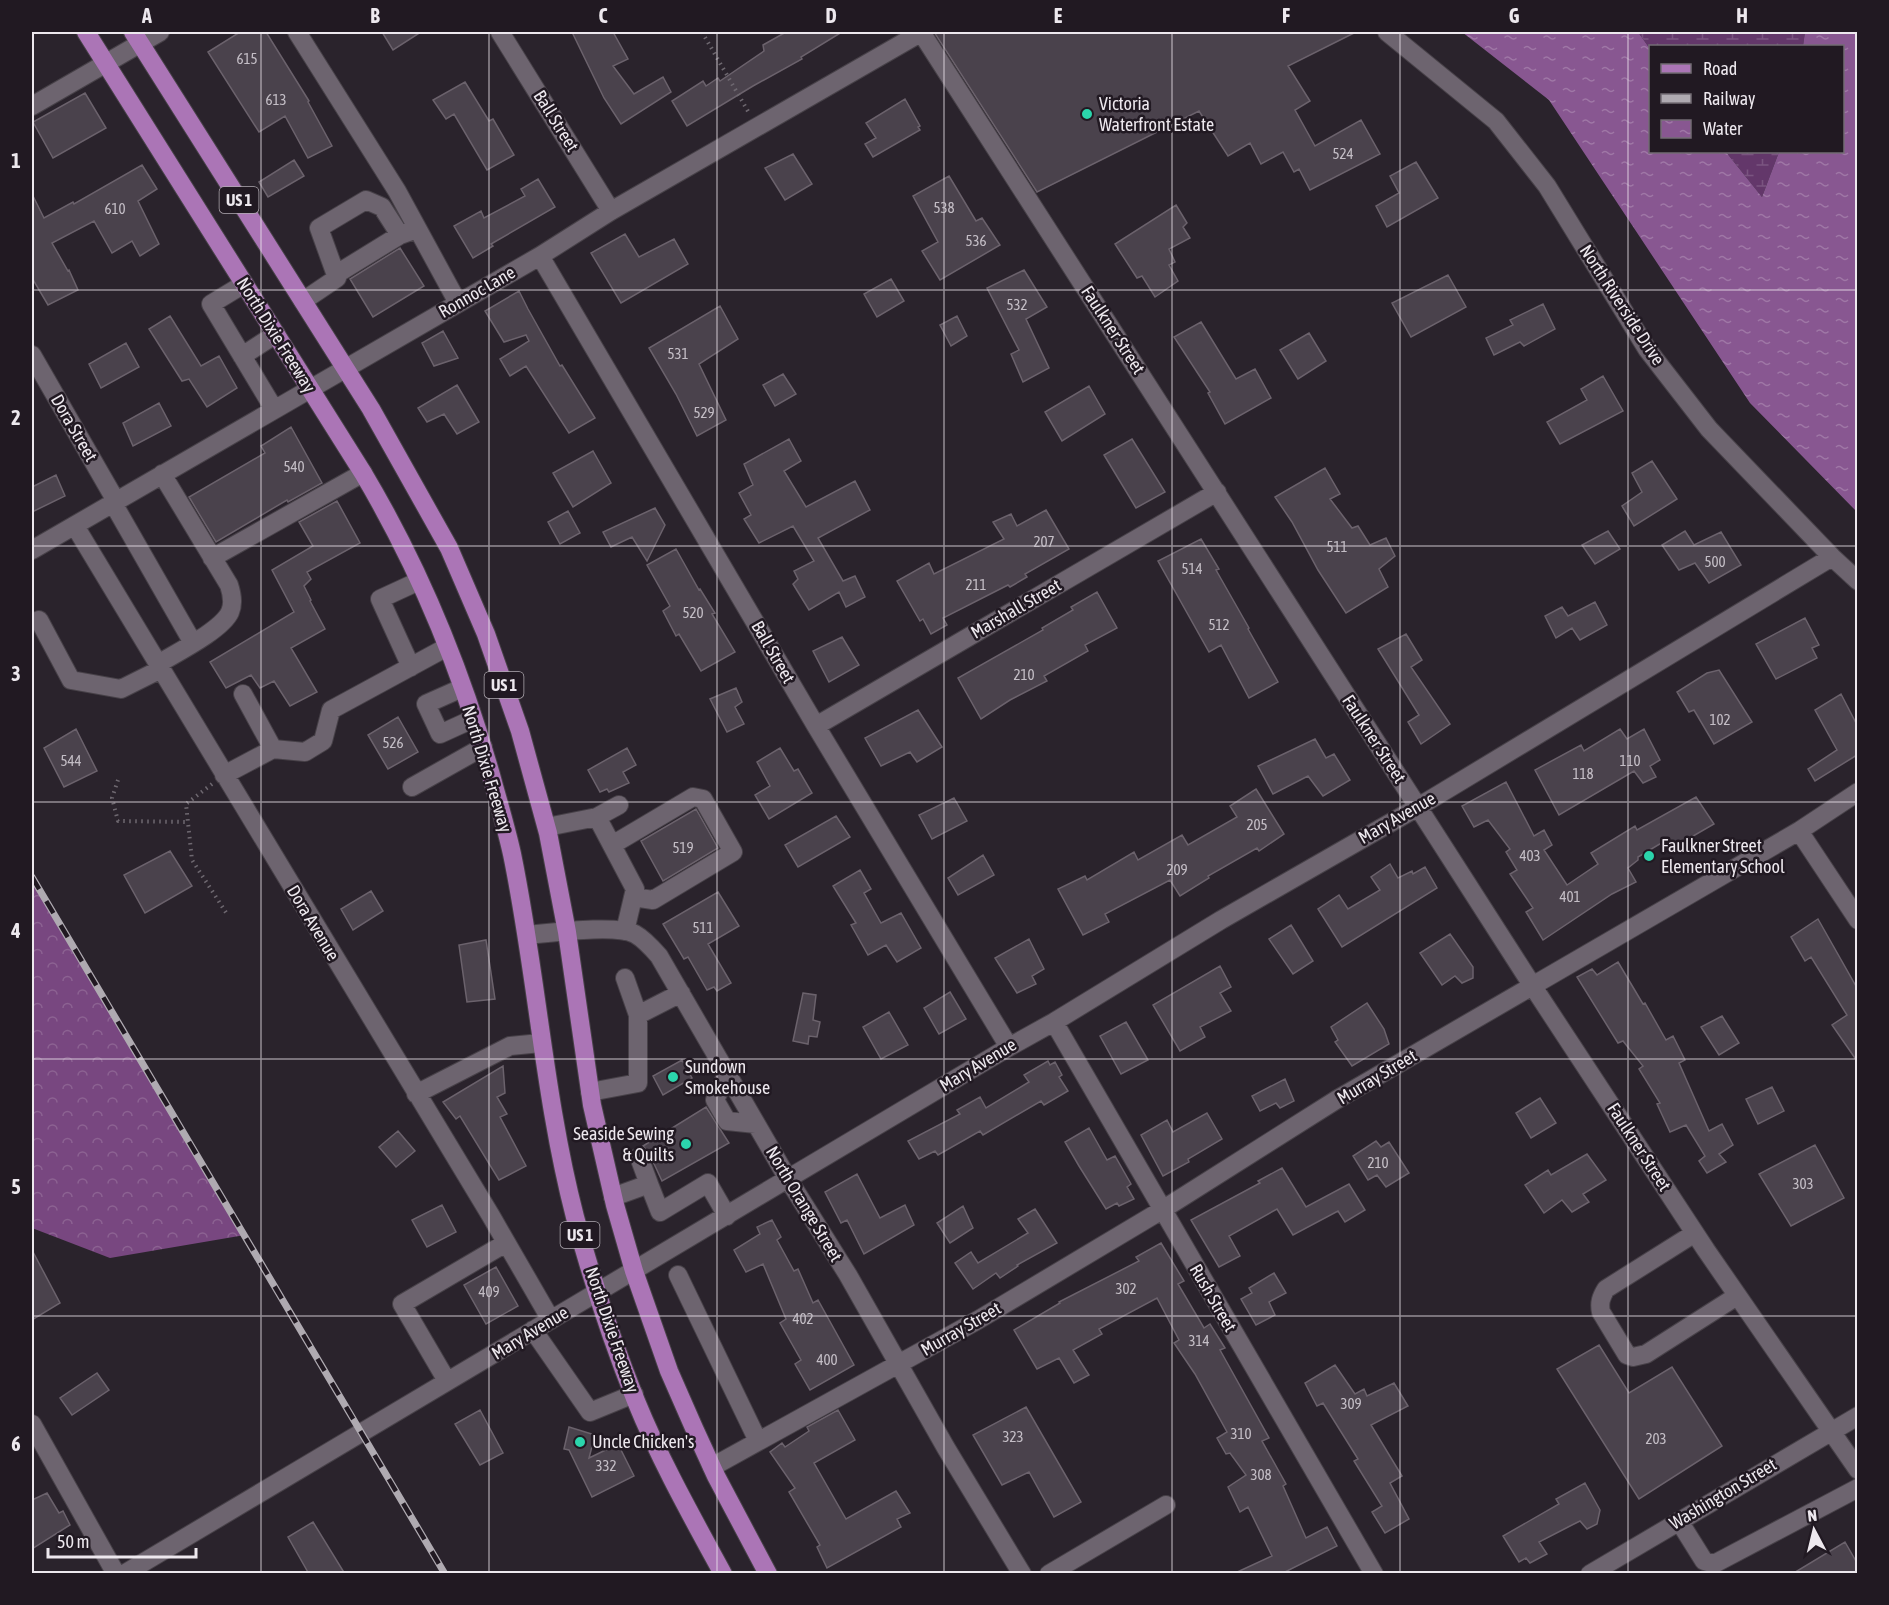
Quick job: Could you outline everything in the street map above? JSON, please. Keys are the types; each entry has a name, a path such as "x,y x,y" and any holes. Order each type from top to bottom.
{"main road":[{"name":"North Dixie Freeway","path":"86,32 363,473 419,581 447,647 483,747 511,852 527,935 541,1043 561,1156 597,1293 634,1394 686,1506 723,1574"},
{"name":"US 1","path":"137,37 345,368 421,496 458,570 486,634 520,730 547,827 567,932 590,1092 613,1197 634,1271 669,1371 712,1467 768,1574"}],"street":[{"path":"32,106 106,63 137,37 160,32"},
{"path":"297,32 396,191 458,303"},
{"name":"Ball Street","path":"500,32 611,211"},
{"name":"Ronnoc Lane","path":"32,550 921,32"},
{"name":"Faulkner Street","path":"921,32 1532,985 1737,1296 1857,1470"},
{"name":"North Riverside Drive","path":"1387,32 1496,121 1547,186 1647,349 1709,429 1857,581"},
{"path":"303,301 337,278 319,228 366,200 382,207 400,235"},
{"path":"336,275 400,235 417,229"},
{"name":"Ball Street","path":"540,256 816,726 1009,1047"},
{"path":"244,284 211,304 274,409"},
{"path":"242,356 276,334"},
{"name":"Dora Street","path":"32,355 193,643"},
{"path":"213,558 363,473"},
{"path":"39,620 71,680 122,689 159,667 223,622 230,614 233,604 229,585 162,474"},
{"name":"Marshall Street","path":"816,726 1217,492"},
{"name":"Dora Avenue","path":"75,526 551,1320"},
{"name":"Mary Avenue","path":"124,1574 1054,1022 1221,920 1418,807 1832,557"},
{"path":"411,667 380,599 419,581"},
{"path":"224,775 273,749 305,752 323,741 331,710 447,647"},
{"path":"462,688 426,704 440,734 473,719"},
{"path":"243,694 273,749"},
{"path":"412,787 483,747"},
{"name":"Murray Street","path":"712,1467 978,1320 1162,1210 1336,1100 1799,831 1857,792"},
{"path":"612,845 693,797 703,799 733,852 653,900 633,897"},
{"path":"547,827 597,817 619,805"},
{"path":"527,935 619,929 625,931 635,889 597,817"},
{"path":"1799,831 1851,898 1857,920"},
{"name":"North Orange Street","path":"625,931 646,942 659,956 788,1179 848,1275 1015,1571"},
{"path":"590,1092 638,1083 638,1015 625,978"},
{"path":"638,1015 681,993"},
{"name":"Rush Street","path":"1054,1022 1374,1574"},
{"path":"416,1094 510,1046 541,1043"},
{"path":"639,1157 660,1212 708,1184 727,1216"},
{"path":"613,1197 649,1184"},
{"path":"1695,1233 1606,1289 1602,1296 1601,1312 1627,1355 1633,1357 1646,1354 1737,1296"},
{"path":"447,1381 402,1304 506,1243"},
{"path":"678,1275 758,1441"},
{"path":"533,1330 590,1412 634,1394"},
{"name":"Washington Street","path":"1590,1574 1857,1416"},
{"path":"32,1424 116,1574"},
{"path":"1679,1521 1704,1561 1714,1564 1857,1488"},
{"path":"1061,1571 1166,1505"}],"path":[{"path":"702,32 756,127"},
{"path":"224,775 186,804 192,860 227,914"},
{"path":"118,780 112,798 118,821 188,822"}],"green space":[{"path":"1638,32 1805,32 1803,45 1649,45 1649,48"},
{"path":"1727,153 1779,153 1762,197"},
{"path":"32,877 245,1235 110,1258 32,1228"}],"water":[{"path":"1462,32 1638,32 1649,48 1649,153 1727,153 1762,197 1779,153 1844,153 1844,45 1803,45 1805,32 1857,32 1857,512 1750,403 1549,100"}],"building":[{"path":"240,32 266,32 309,101 332,146 308,158 285,116 259,132 208,52"},
{"path":"382,32 421,32 393,50"},
{"path":"572,32 613,32 628,59 613,66 634,94 663,77 671,92 621,124 604,98"},
{"path":"786,32 842,32 801,57 802,59 687,126 672,101 703,81 706,86 718,78 720,81 764,51 763,45"},
{"name":"Victoria Waterfront Estate","path":"934,32 1356,32 1288,66 1310,101 1295,110 1315,146 1361,120 1380,154 1310,190 1299,169 1294,172 1283,152 1261,164 1250,143 1228,156 1199,111 1037,192"},
{"path":"465,82 489,121 493,119 514,155 487,170 454,114 446,119 433,100"},
{"path":"85,93 106,128 53,158 33,122"},
{"path":"905,99 920,130 873,157 865,144 876,138 866,123"},
{"path":"793,154 812,184 785,200 765,168"},
{"path":"294,160 304,176 268,197 259,182"},
{"path":"1416,162 1438,198 1387,227 1376,206 1399,193 1390,176"},
{"path":"142,165 157,189 138,201 159,244 140,256 132,241 112,253 94,221 52,243 69,270 78,290 48,305 32,278 32,194 44,218 73,202 74,204"},
{"path":"949,176 976,221 982,218 1000,245 940,280 922,251 938,242 913,196"},
{"path":"538,179 555,207 491,244 493,246 473,258 454,226 481,211 484,218 525,196 521,189"},
{"path":"1176,205 1187,223 1183,227 1190,238 1169,249 1175,262 1169,265 1178,281 1155,297 1142,276 1137,278 1115,244"},
{"path":"625,234 639,257 674,239 688,264 621,303 591,253"},
{"path":"400,248 424,286 373,317 350,279"},
{"path":"1024,270 1047,307 1026,319 1049,368 1023,382 1011,354 1019,350 987,288"},
{"path":"1448,275 1466,307 1411,337 1392,303"},
{"path":"891,279 904,301 877,317 864,294"},
{"path":"519,291 560,366 562,365 595,418 569,433 526,366 510,376 500,359 529,341 526,335 504,342 485,311"},
{"path":"1543,304 1555,329 1524,346 1520,342 1494,355 1486,338 1513,325 1510,320"},
{"path":"720,306 738,339 699,364 726,420 697,436 649,348"},
{"path":"170,316 201,366 219,356 237,388 207,407 189,379 182,381 149,329"},
{"path":"957,316 967,336 951,346 940,325"},
{"path":"1201,322 1236,379 1255,369 1271,398 1225,424 1208,393 1210,392 1174,337"},
{"path":"443,331 458,358 434,366 422,343"},
{"path":"1309,333 1326,361 1298,379 1280,350"},
{"path":"126,343 139,367 101,388 89,364"},
{"path":"783,374 796,394 775,406 763,385"},
{"path":"1603,376 1623,411 1560,444 1547,422 1587,400 1581,389"},
{"path":"457,385 479,422 457,434 444,414 427,422 418,408"},
{"path":"1089,386 1105,414 1062,441 1045,412"},
{"path":"159,403 171,426 133,446 123,423"},
{"path":"291,427 322,483 288,502 287,500 216,542 189,497 265,453 261,446"},
{"path":"789,439 801,461 784,471 806,507 855,481 870,510 818,538 843,581 855,576 865,597 846,607 839,592 809,610 793,584 798,579 794,571 814,561 793,526 759,543 744,519 751,515 739,493 753,485 744,464"},
{"path":"1132,439 1165,492 1136,508 1104,455"},
{"path":"593,451 611,483 573,507 553,473"},
{"path":"1652,461 1677,499 1634,526 1622,506 1642,492 1632,473"},
{"path":"1325,468 1340,494 1330,499 1352,528 1358,526 1370,545 1386,538 1395,556 1379,569 1388,587 1346,613 1275,497"},
{"path":"56,475 65,496 32,512 32,487"},
{"path":"337,501 360,543 307,572 311,579 304,586 325,629 291,648 317,692 290,706 274,681 260,688 251,675 226,688 210,662 294,612 272,570 313,546 299,522"},
{"path":"655,508 665,525 647,561 632,537 611,547 603,532"},
{"path":"1046,510 1069,549 1025,574 1027,577 1010,587 1008,585 943,618 947,625 931,634 923,619 920,621 897,581 929,563 934,574 1004,539 993,522 1011,514 1017,526"},
{"path":"568,511 580,533 560,544 548,522"},
{"path":"1608,531 1620,549 1595,564 1582,545"},
{"path":"1685,531 1694,545 1721,532 1741,565 1709,583 1695,563 1679,570 1662,545"},
{"path":"1201,539 1278,682 1249,698 1221,645 1209,652 1158,561"},
{"path":"676,549 715,613 712,614 735,652 701,671 679,634 676,636 663,611 670,606 647,565"},
{"path":"1097,592 1117,628 1085,645 1088,651 1044,676 1047,681 1010,700 981,719 958,678 1043,630 1042,628 1073,610 1071,607"},
{"path":"1595,602 1607,625 1580,640 1572,628 1556,638 1545,616 1562,607 1568,616"},
{"path":"1805,618 1819,645 1812,648 1817,658 1776,679 1756,644"},
{"path":"1406,634 1422,660 1411,667 1450,724 1421,744 1408,722 1419,715 1378,649"},
{"path":"842,637 859,665 829,682 813,651"},
{"path":"1719,670 1752,722 1714,744 1694,710 1689,712 1677,692 1707,673"},
{"path":"736,688 742,702 735,707 744,724 727,732 710,699"},
{"path":"1841,694 1857,725 1857,755 1815,781 1808,769 1837,750 1815,710"},
{"path":"918,710 942,747 917,762 910,752 881,766 865,738"},
{"path":"398,717 418,752 388,769 368,735"},
{"path":"76,729 97,771 64,787 44,748"},
{"path":"1620,729 1627,739 1644,729 1660,760 1650,766 1656,777 1643,783 1634,771 1559,815 1535,770 1581,745 1584,751"},
{"path":"1315,739 1326,758 1334,754 1350,780 1323,796 1308,776 1273,794 1258,766"},
{"path":"627,748 636,765 623,772 629,783 609,792 607,789 600,792 588,770"},
{"path":"780,748 794,771 798,769 812,793 769,819 755,795 770,786 757,762"},
{"path":"1506,782 1534,836 1544,830 1552,845 1544,850 1567,885 1598,864 1591,853 1635,826 1637,830 1696,797 1714,824 1669,850 1663,842 1638,857 1638,860 1628,868 1636,882 1612,894 1543,940 1526,912 1533,908 1510,874 1517,870 1506,852 1510,849 1488,820 1474,827 1462,806"},
{"path":"1256,789 1284,834 1259,851 1257,848 1208,876 1209,878 1180,896 1170,880 1105,914 1109,922 1083,935 1058,889 1085,876 1087,880 1134,852 1138,860 1182,835 1188,845 1237,817 1230,806"},
{"path":"954,798 967,821 932,839 919,815"},
{"path":"696,809 718,848 663,881 641,841"},
{"path":"836,816 850,837 798,867 785,845"},
{"path":"170,851 192,886 145,913 124,875"},
{"path":"983,855 994,875 958,895 948,878"},
{"path":"1390,864 1398,878 1412,871 1413,874 1425,867 1437,888 1342,947 1318,909 1339,895 1348,909 1380,890 1371,877"},
{"path":"860,870 871,889 864,893 881,923 901,913 921,948 897,962 886,945 868,955 851,925 856,923 833,886"},
{"path":"371,891 383,911 353,930 341,909"},
{"path":"718,892 739,926 708,944 731,983 717,991 714,987 707,990 688,957 684,959 663,924"},
{"path":"1818,919 1857,988 1857,1061 1832,1025 1847,1015 1811,957 1805,961 1791,937"},
{"path":"1291,925 1313,961 1293,974 1269,939"},
{"path":"1450,934 1473,967 1473,978 1462,983 1455,976 1442,985 1420,953"},
{"path":"1029,939 1044,969 1032,976 1036,984 1017,993 995,958"},
{"path":"486,940 495,999 467,1002 459,945"},
{"path":"1618,962 1666,1040 1673,1036 1685,1060 1679,1063 1709,1131 1722,1124 1733,1145 1719,1154 1726,1162 1707,1173 1699,1161 1705,1156 1686,1125 1670,1132 1657,1104 1660,1103 1639,1069 1643,1066 1623,1041 1618,1043 1577,977 1592,969 1597,975"},
{"path":"1220,966 1231,987 1220,993 1231,1011 1200,1027 1205,1037 1180,1051 1153,1005"},
{"path":"950,992 966,1019 939,1034 924,1008"},
{"path":"803,993 816,995 813,1020 820,1022 817,1037 809,1036 808,1044 793,1041"},
{"path":"1367,1003 1384,1029 1389,1044 1352,1066 1335,1042 1338,1040 1331,1027"},
{"path":"889,1012 908,1045 881,1059 863,1027"},
{"path":"1722,1016 1739,1043 1719,1055 1701,1027"},
{"path":"1126,1022 1148,1060 1121,1074 1100,1036"},
{"name":"Sundown Smokehouse","path":"682,1060 692,1078 663,1095 653,1076"},
{"path":"1048,1061 1050,1065 1055,1062 1062,1075 1059,1077 1068,1091 1044,1105 1041,1101 983,1135 980,1131 938,1155 935,1151 919,1159 908,1141 960,1114 957,1110 980,1097 986,1108 1029,1082 1024,1075"},
{"path":"503,1066 505,1093 497,1097 507,1114 500,1117 526,1166 499,1180 460,1116 456,1119 443,1102"},
{"path":"1285,1079 1294,1101 1280,1108 1276,1103 1260,1111 1252,1096"},
{"path":"1772,1087 1784,1111 1758,1124 1746,1099"},
{"path":"1540,1098 1556,1123 1531,1138 1516,1113"},
{"name":"Seaside Sewing & Quilts","path":"706,1107 729,1143 662,1181 649,1153 643,1146"},
{"path":"1207,1113 1222,1139 1188,1159 1189,1162 1163,1176 1141,1135 1167,1120 1173,1132"},
{"path":"1089,1128 1107,1160 1115,1156 1131,1184 1127,1187 1134,1199 1119,1206 1117,1203 1106,1209 1065,1142"},
{"path":"398,1131 415,1151 396,1167 379,1147"},
{"path":"1376,1141 1381,1147 1389,1142 1409,1173 1386,1187 1377,1175 1368,1180 1353,1156"},
{"path":"1815,1145 1844,1198 1791,1226 1759,1174"},
{"path":"1587,1154 1606,1180 1583,1194 1589,1202 1572,1212 1562,1200 1544,1213 1525,1185 1548,1170 1551,1175"},
{"path":"1282,1168 1306,1207 1349,1184 1365,1210 1345,1222 1338,1211 1293,1235 1277,1209 1229,1236 1240,1256 1219,1267 1191,1220 1260,1183 1258,1181"},
{"path":"857,1174 880,1218 905,1205 914,1225 864,1254 847,1220 841,1223 825,1192"},
{"path":"442,1205 456,1232 427,1247 412,1220"},
{"path":"963,1206 973,1228 950,1243 937,1223"},
{"path":"1035,1209 1057,1243 1017,1265 1000,1278 996,1273 973,1289 955,1263 971,1252 978,1263 1028,1233 1018,1219"},
{"path":"772,1220 781,1237 777,1240 794,1271 798,1269 813,1303 818,1300 854,1365 810,1390 795,1364 801,1360 780,1323 786,1319 763,1264 746,1272 734,1250 760,1234 757,1227"},
{"path":"1161,1243 1184,1281 1178,1284 1204,1328 1210,1324 1225,1348 1220,1350 1269,1438 1262,1441 1286,1484 1283,1486 1306,1538 1327,1527 1337,1546 1281,1574 1233,1574 1272,1556 1248,1507 1240,1512 1228,1487 1246,1475 1230,1453 1226,1454 1217,1438 1227,1432 1195,1374 1174,1343 1179,1340 1157,1298 1099,1329 1102,1334 1073,1350 1089,1375 1074,1383 1059,1358 1037,1369 1014,1330 1059,1302 1139,1261 1136,1257"},
{"path":"32,1250 60,1303 32,1320"},
{"path":"496,1267 518,1306 486,1324 464,1285"},
{"path":"1274,1273 1286,1293 1269,1302 1275,1315 1256,1325 1241,1299 1252,1293 1249,1288"},
{"path":"1599,1345 1629,1393 1672,1367 1722,1446 1639,1499 1557,1369"},
{"path":"1335,1365 1355,1394 1364,1389 1367,1396 1394,1383 1408,1406 1371,1425 1402,1476 1390,1483 1409,1519 1385,1533 1372,1512 1382,1506 1354,1461 1358,1459 1323,1403 1317,1406 1305,1383"},
{"path":"97,1373 109,1390 72,1415 60,1398"},
{"path":"1026,1407 1081,1502 1054,1517 1029,1472 1002,1485 973,1435"},
{"path":"480,1410 503,1453 480,1465 455,1424"},
{"path":"838,1410 855,1440 814,1463 846,1519 896,1491 910,1513 897,1519 901,1527 827,1568 817,1547 820,1545 789,1492 795,1488 770,1452 782,1443 785,1447 809,1431 807,1427"},
{"path":"569,1427 595,1435 589,1458 618,1444 634,1476 592,1497 569,1450 564,1449"},
{"path":"1585,1483 1600,1510 1597,1524 1587,1529 1580,1521 1539,1542 1547,1554 1530,1563 1526,1558 1519,1562 1503,1536 1559,1504 1556,1499"},
{"path":"47,1493 59,1513 63,1511 70,1525 32,1549 32,1500"},
{"path":"313,1522 345,1574 309,1574 288,1537"},
{"path":"1845,1542 1857,1563 1857,1574 1792,1574"}],"railway":[{"path":"32,877 445,1574"}],"place":[{"name":"Victoria Waterfront Estate","path":"1087,114"},
{"name":"Faulkner Street Elementary School","path":"1649,856"},
{"name":"Sundown Smokehouse","path":"673,1077"},
{"name":"Seaside Sewing & Quilts","path":"686,1144"},
{"name":"Uncle Chicken's","path":"580,1442"}]}
